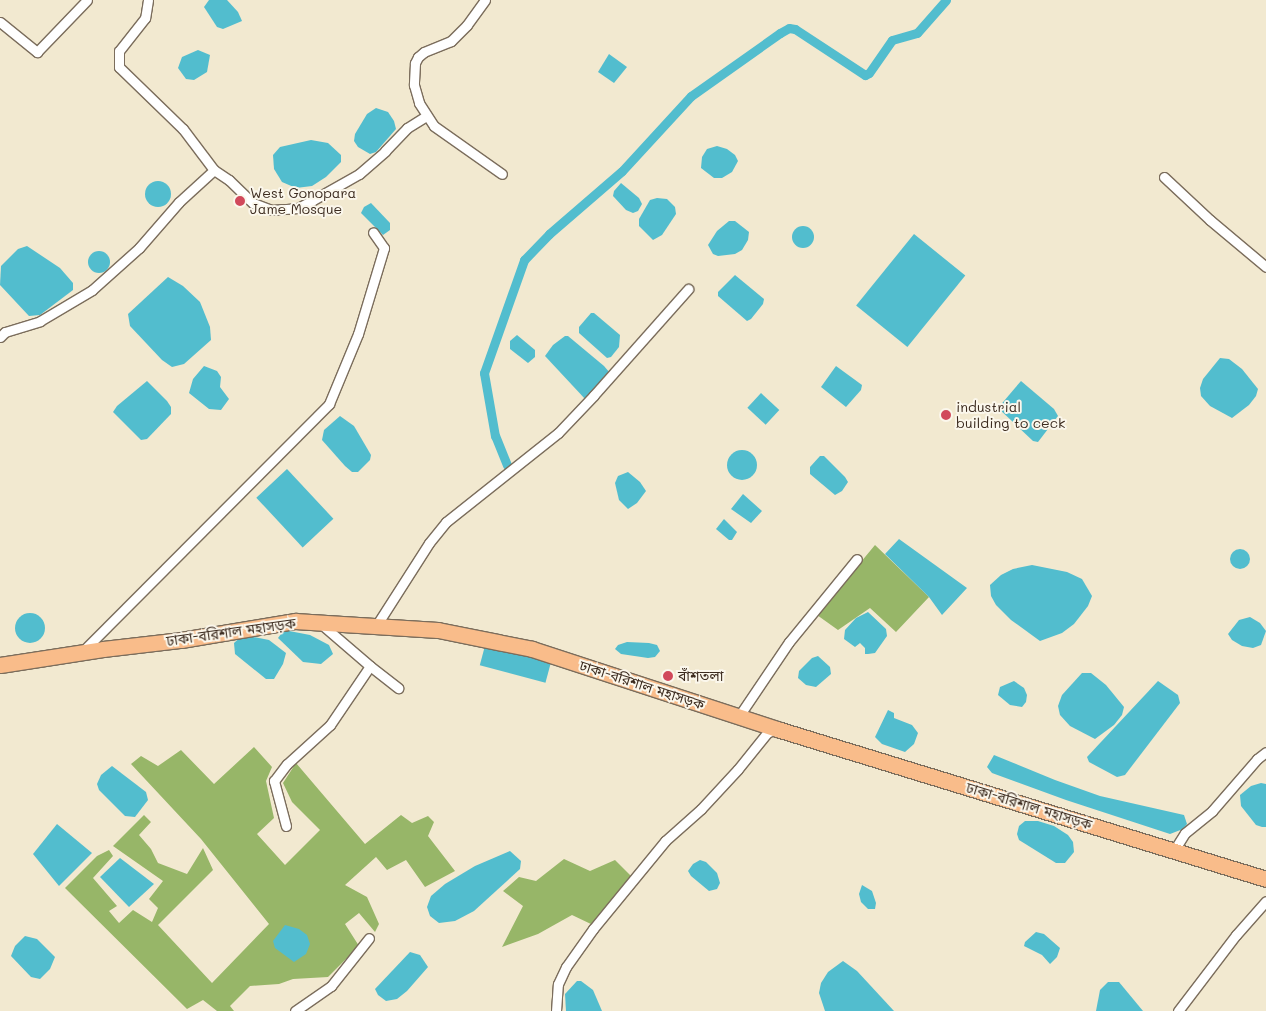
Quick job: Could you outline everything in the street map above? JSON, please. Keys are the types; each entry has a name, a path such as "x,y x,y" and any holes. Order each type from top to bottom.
{"highway":[{"name":"ঢাকা-বরিশাল মহাসড়ক","path":"0,665 181,640 295,621 438,630 532,649 1173,852 1266,878"}],"street":[{"path":"0,22 37,52 87,0"},
{"path":"148,0 145,18 120,51 120,67 183,129 214,170 229,180 253,203 271,210 298,208 359,174 386,151 407,128 426,116"},
{"path":"485,0 467,25 451,41 418,56 415,62 414,85 426,116 434,126 502,174"},
{"path":"0,337 5,332 40,321 92,290 139,248 179,202 214,170"},
{"path":"1164,177 1266,267"},
{"path":"80,654 329,404 358,334 384,248 373,232"},
{"path":"376,626 429,543 446,522 558,433 688,288"},
{"path":"739,716 790,642 857,559"},
{"path":"315,622 319,622 398,688"},
{"path":"286,826 274,781 287,764 330,725 370,666"},
{"path":"556,1011 558,984 566,967 593,929 665,841 720,790 767,732 777,728"},
{"path":"1173,852 1185,833 1212,811 1257,759 1266,752"},
{"path":"1178,1011 1236,935 1266,901"},
{"path":"296,1011 331,986 369,938"}],"green space":[{"path":"875,545 929,597 896,632 870,608 838,630 817,615"},
{"path":"254,747 272,767 266,781 274,818 257,834 285,865 320,830 292,802 283,783 296,763 365,844 401,815 412,823 428,816 434,822 428,836 455,871 425,887 406,860 387,870 376,857 345,885 367,897 379,924 375,932 359,913 345,924 359,946 328,977 293,979 279,984 250,986 230,1006 234,1011 217,1011 203,1000 187,1009 65,888 97,856 109,850 113,856 93,878 117,906 109,911 119,923 133,910 152,922 158,908 149,899 163,881 113,846 144,815 151,822 139,835 151,849 158,863 187,874 203,848 213,870 158,925 212,983 269,924 201,839 131,764 141,756 158,766 181,750 214,784"},
{"path":"564,859 590,871 615,860 632,877 593,925 572,915 538,934 502,947 523,906 503,891 519,877 536,881"}],"water":[{"path":"209,0 227,0 238,12 242,21 223,29 217,27 204,7"},
{"path":"198,50 210,55 207,72 194,80 186,79 178,68 182,57"},
{"path":"609,54 627,67 614,83 598,72"},
{"path":"376,108 388,112 394,121 396,129 376,152 370,154 358,147 354,141 355,134 367,114"},
{"path":"311,140 328,143 341,155 341,162 326,177 312,186 296,188 282,182 274,169 273,155 280,147"},
{"path":"717,146 727,149 735,155 738,161 732,172 722,178 714,178 701,168 702,157 707,149"},
{"path":"158,181 167,185 171,194 167,203 158,207 149,203 145,194 149,185"},
{"path":"621,183 639,198 642,204 638,211 633,213 626,210 613,196 614,191"},
{"path":"657,198 667,199 675,207 676,214 662,235 653,240 639,226 639,219 650,200"},
{"path":"371,203 390,223 390,230 383,235 361,213 364,207"},
{"path":"729,221 735,221 749,232 748,240 742,250 735,254 718,256 713,254 708,245 717,231"},
{"path":"803,226 811,229 814,237 811,245 803,248 795,245 792,237 795,229"},
{"path":"914,234 965,276 907,347 856,305"},
{"path":"27,246 60,268 73,283 73,290 40,315 29,316 0,285 1,266 18,249"},
{"path":"99,251 107,254 110,262 107,270 99,273 91,270 88,262 91,254"},
{"path":"735,275 764,299 763,304 751,319 747,321 718,296 718,292"},
{"path":"168,277 183,286 200,302 210,327 211,340 184,364 172,367 162,360 130,326 128,314"},
{"path":"591,313 594,313 620,335 619,347 611,357 607,358 579,333 579,327"},
{"path":"517,335 535,350 535,357 528,363 510,349 510,341"},
{"path":"565,336 568,336 610,373 586,400 545,356 553,345"},
{"path":"1220,358 1229,359 1242,369 1258,389 1256,396 1249,405 1232,418 1210,406 1201,396 1200,388 1203,379"},
{"path":"204,366 217,371 221,377 220,387 229,399 221,410 209,409 189,393 193,379"},
{"path":"836,366 862,385 861,390 846,407 821,387"},
{"path":"147,381 167,401 171,407 171,414 147,439 141,440 113,412 117,406"},
{"path":"1021,381 1054,409 1058,416 1038,442 1033,441 998,408"},
{"path":"761,393 779,410 766,425 747,408"},
{"path":"340,416 354,426 371,455 370,460 358,472 352,472 345,466 322,440 324,430"},
{"path":"742,450 748,451 756,459 756,471 748,479 742,480 736,479 728,471 727,465 728,459 736,451"},
{"path":"820,456 824,456 848,482 842,491 835,495 810,474 810,467"},
{"path":"287,469 333,519 303,547 256,498"},
{"path":"628,472 640,482 646,491 637,503 628,509 619,500 615,483 618,476"},
{"path":"743,494 762,511 751,523 731,509"},
{"path":"724,519 737,532 732,540 729,540 716,529"},
{"path":"899,539 967,588 942,615 929,597 885,554"},
{"path":"1240,549 1247,552 1250,559 1247,566 1240,569 1233,566 1230,559 1233,552"},
{"path":"1032,565 1067,572 1082,579 1092,596 1088,606 1074,624 1062,633 1040,641 1011,620 996,605 991,596 990,585 1001,575 1013,569"},
{"path":"868,612 886,629 887,636 875,653 865,654 865,648 860,643 855,647 844,639 845,630 856,618"},
{"path":"30,613 36,614 44,622 44,634 36,642 30,643 24,642 16,634 15,628 16,622 24,614"},
{"path":"1250,617 1260,623 1266,631 1261,645 1253,648 1242,646 1232,640 1228,634 1239,620"},
{"path":"284,630 310,635 329,645 333,654 321,664 303,662 278,638"},
{"path":"243,635 269,640 286,653 283,664 274,679 266,679 235,654 234,643"},
{"path":"486,642 552,660 545,683 480,665"},
{"path":"627,642 657,645 660,651 655,657 648,658 621,654 615,649 618,645"},
{"path":"818,656 830,667 831,674 816,687 806,685 798,678 799,671 812,658"},
{"path":"1082,673 1091,673 1106,685 1124,707 1122,715 1114,725 1095,739 1070,726 1060,715 1058,706 1062,695"},
{"path":"1014,681 1024,688 1027,695 1026,702 1022,707 1010,705 998,695 1000,687"},
{"path":"1158,681 1178,695 1180,703 1125,775 1117,777 1089,762 1087,757"},
{"path":"888,710 894,713 894,718 912,725 918,733 914,744 905,752 882,744 875,737"},
{"path":"994,755 1100,796 1184,815 1187,824 1183,829 1170,834 1066,800 992,773 987,767"},
{"path":"112,766 146,792 148,800 135,817 125,816 99,790 97,784 101,775"},
{"path":"1261,783 1266,784 1266,827 1256,825 1241,806 1240,795 1251,786"},
{"path":"1025,821 1038,821 1054,826 1068,835 1073,842 1074,852 1065,863 1056,863 1019,840 1017,834 1019,826"},
{"path":"57,824 92,853 59,886 33,854"},
{"path":"510,851 521,861 520,869 474,911 455,921 439,923 430,916 427,907 431,896 445,884 475,866"},
{"path":"120,858 154,884 129,907 100,877"},
{"path":"700,860 706,862 717,873 720,883 717,889 709,891 691,876 688,871 693,864"},
{"path":"862,885 872,891 876,903 875,909 868,909 861,902 859,894"},
{"path":"285,925 299,929 307,935 310,944 306,954 294,962 275,948 273,941"},
{"path":"1036,932 1044,934 1060,948 1057,957 1050,964 1042,955 1024,946 1025,942"},
{"path":"25,936 37,939 55,957 50,969 40,979 31,977 11,956 15,946"},
{"path":"410,952 420,955 428,967 407,991 397,999 386,1001 378,995 375,989"},
{"path":"843,961 857,971 894,1011 825,1011 819,993 821,983 828,972"},
{"path":"577,981 581,981 593,990 602,1011 566,1011 565,994"},
{"path":"1108,982 1119,982 1143,1011 1096,1011 1100,990"}],"waterway":[{"path":"507,465 495,436 484,373 524,260 549,234 622,171 691,96 780,33 789,28 795,29 865,75 869,73 892,40 917,33 946,0"}],"place":[{"name":"West Gonopara Jame Mosque","path":"240,201"},
{"name":"industrial building to ceck","path":"946,415"},
{"name":"বাঁশতলা","path":"668,676"}]}
